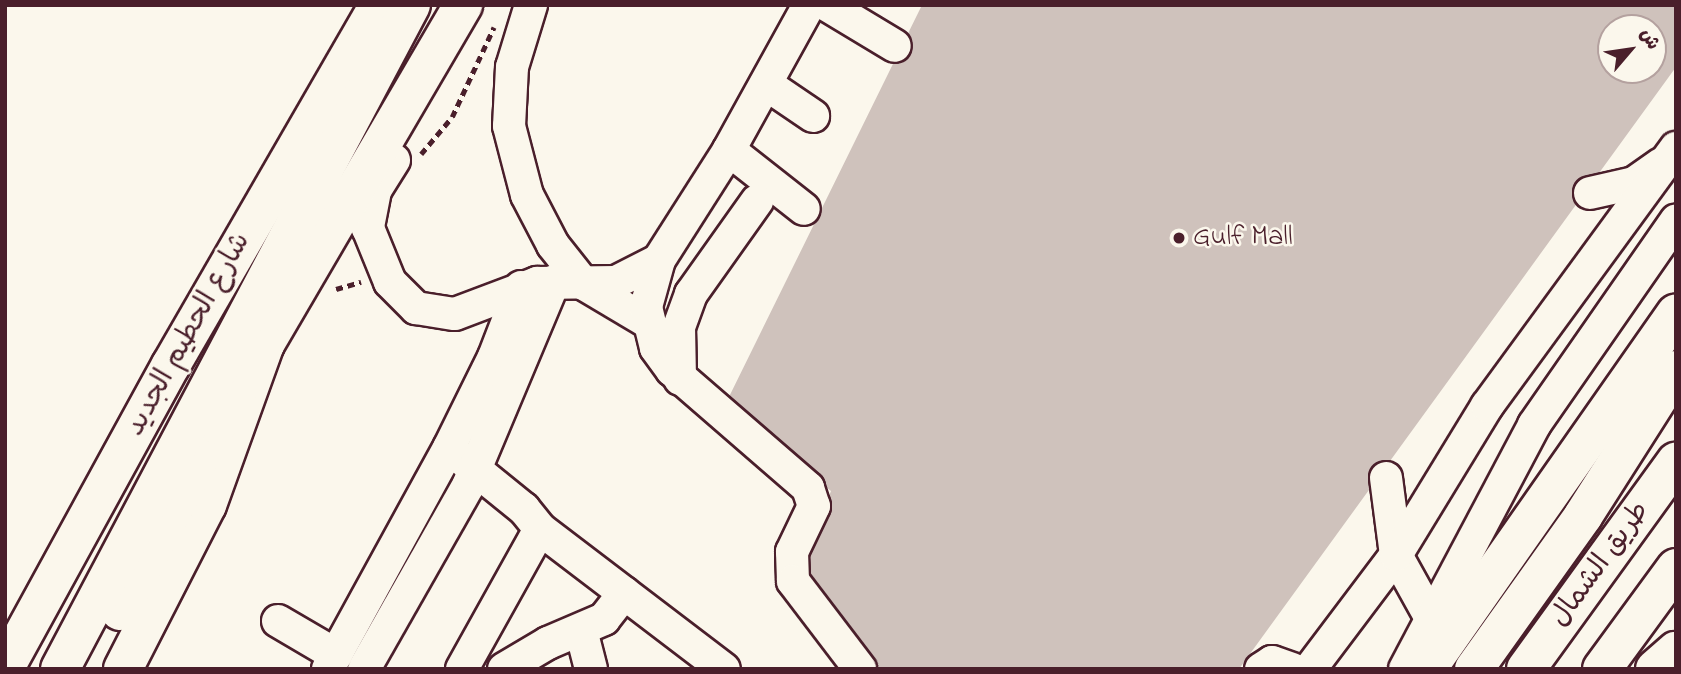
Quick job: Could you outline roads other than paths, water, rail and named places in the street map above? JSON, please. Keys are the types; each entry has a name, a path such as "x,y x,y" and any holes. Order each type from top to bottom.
{"main road":[{"name":"شارع الحطيم الجديد","path":"5,668 171,365 379,5"},
{"path":"60,669 411,5"},
{"path":"90,669 217,425 463,5"},
{"path":"1427,669 1676,313"},
{"path":"123,669 207,505 265,344"},
{"path":"1474,669 1583,516 1676,370"},
{"name":"طريق الشمال","path":"1526,669 1676,462"},
{"path":"1602,669 1676,568"},
{"path":"1656,669 1676,651"}],"lane":[{"path":"531,5 512,67 509,126 527,195 569,283 648,322"},
{"path":"809,5 729,150 659,260 647,290 648,322 656,348 680,379 808,488 814,506 792,552 793,582 860,669"},
{"path":"827,5 895,46"},
{"path":"766,84 813,116"},
{"path":"407,100 401,146 370,208 368,228 382,267 400,297 435,314 455,314 521,287 624,279 659,260"},
{"path":"1590,193 1634,183 1676,147"},
{"path":"1310,669 1396,555 1471,430 1676,147"},
{"path":"729,150 804,209"},
{"path":"680,379 677,344 687,302 757,201"},
{"path":"1405,669 1462,556 1534,425 1676,221"},
{"path":"364,669 471,477 569,283"},
{"path":"278,621 332,662 444,457 494,357 521,287"},
{"path":"444,457 724,669"},
{"path":"1386,478 1396,555 1432,620"},
{"path":"462,669 540,529"},
{"path":"503,669 611,614 624,593"},
{"path":"581,630 591,669"},
{"path":"1261,669 1272,662 1292,669"}],"place":[{"name":"Gulf Mall","path":"1179,238"}]}
